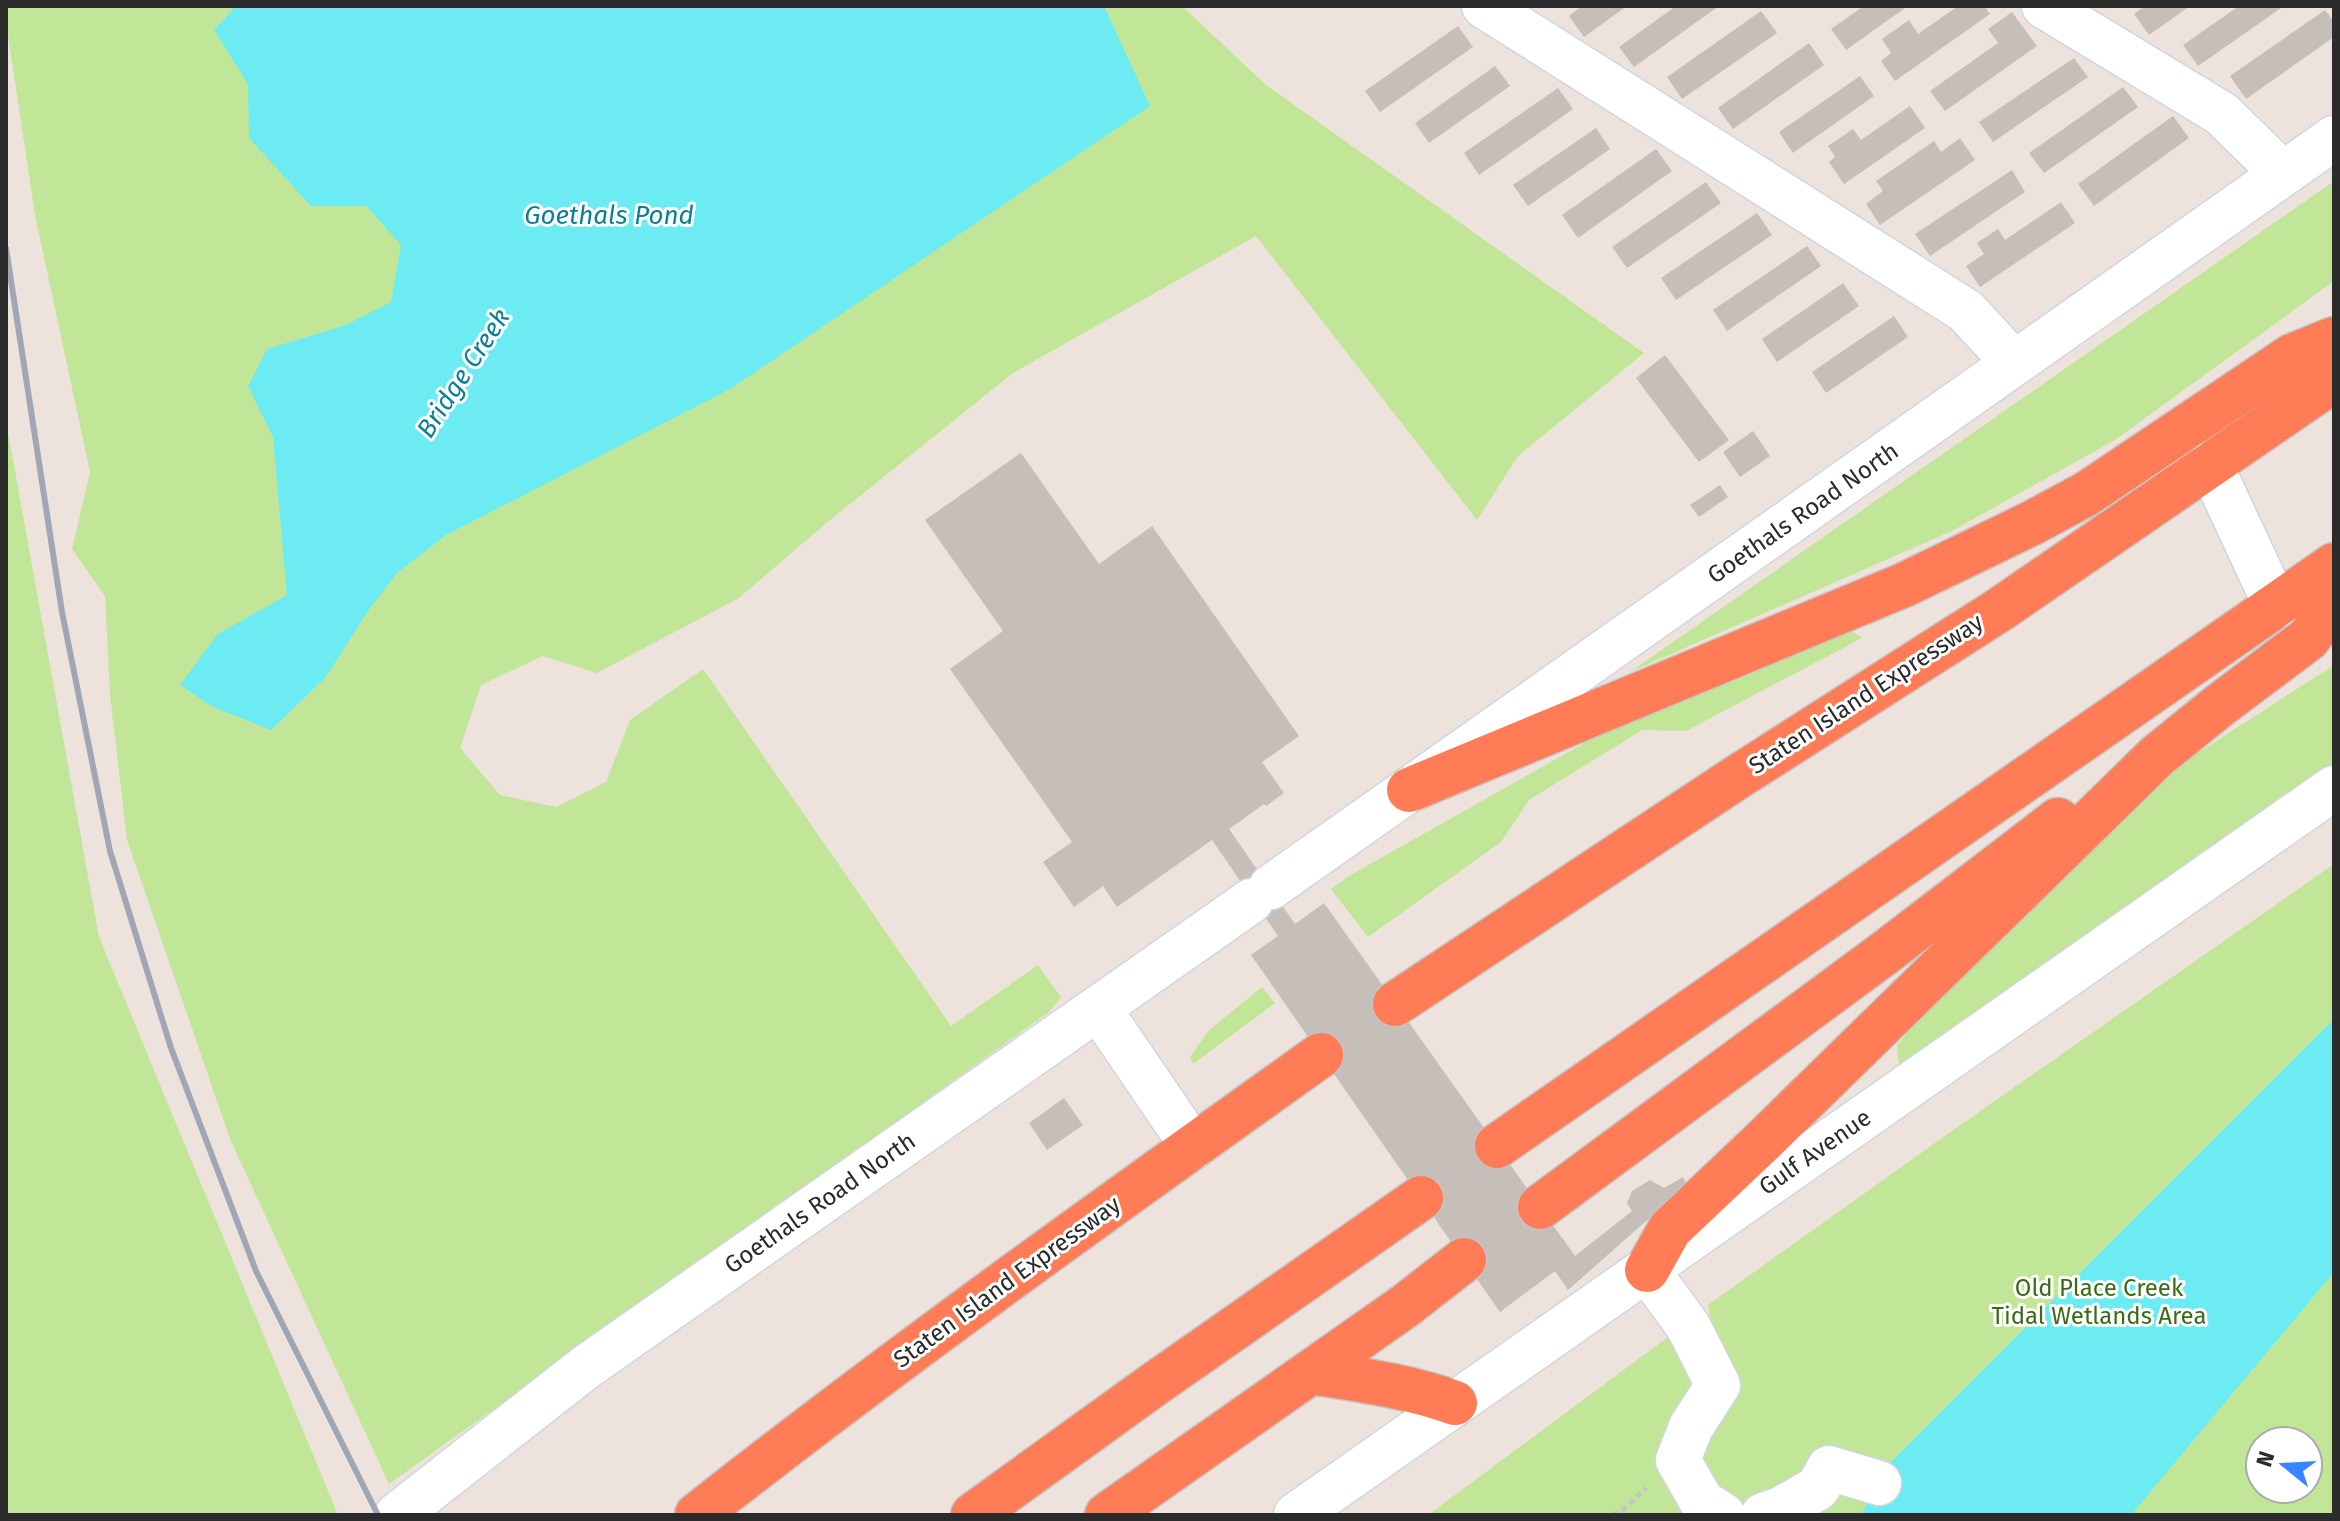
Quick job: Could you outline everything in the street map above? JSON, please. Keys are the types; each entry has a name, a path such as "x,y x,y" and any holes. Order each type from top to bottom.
{"highway":[{"path":"1409,790 1967,556 2086,494 2292,356 2334,339"},
{"name":"Staten Island Expressway","path":"1395,1004 1739,776 1999,610 2334,380"},
{"path":"1497,1146 2334,565"},
{"path":"1647,1270 1670,1229 2157,756 2308,639 2334,605"},
{"path":"1540,1207 1886,952 2081,802 2157,756"},
{"name":"Staten Island Expressway","path":"697,1515 1047,1250 1321,1055"},
{"path":"973,1515 1421,1198"},
{"path":"1107,1515 1405,1306 1464,1260"},
{"path":"1311,1372 1423,1391 1455,1403"}],"street":[{"path":"1484,6 1966,311 2014,363"},
{"path":"2044,6 2222,114 2283,174"},
{"name":"Goethals Road North","path":"397,1515 586,1367 2334,138"},
{"path":"2210,464 2276,606"},
{"name":"Gulf Avenue","path":"1296,1515 2334,788"},
{"path":"1099,1009 1193,1147"},
{"path":"1647,1270 1688,1326 1718,1385 1691,1427 1678,1460 1702,1502 1723,1515"},
{"path":"1763,1515 1781,1509 1818,1488 1829,1468 1879,1483"}],"path":[{"path":"1613,1515 1622,1511 1649,1485"}],"green space":[{"path":"6,6 1182,6 1266,85 1644,353 1518,456 1477,520 1256,236 1013,373 830,520 739,598 597,673 543,656 481,685 460,748 500,795 556,807 606,782 630,720 703,669 951,1026 1038,965 1061,997 1049,1012 389,1484 230,1139 127,840 110,695 105,596 72,549 90,472 35,215"},
{"path":"2334,181 2334,281 2115,440 1952,531 1630,672"},
{"path":"6,421 99,937 338,1515 6,1515"},
{"path":"1849,629 1862,638 1686,731 1642,730 1529,800 1501,842 1368,937 1331,889 1602,733"},
{"path":"2334,665 2334,775 1899,1070 1897,1046 1919,1017 2162,776"},
{"name":"Old Place Creek Tidal Wetlands Area","path":"2334,864 2334,1515 1428,1515 1668,1337 1674,1342 1710,1317 1708,1305"},
{"path":"1262,987 1275,1003 1193,1064 1190,1057 1208,1031"}],"water":[{"name":"Goethals Pond","path":"236,6 1104,6 1150,106 730,389 446,535 397,573 370,608 325,678 271,730 213,707 180,685 218,634 287,595 273,437 248,386 267,349 346,325 391,302 401,245 366,206 311,206 249,138 248,84 214,30"},
{"path":"2334,1019 2334,1272 2131,1515 1861,1515 1891,1462"}],"building":[{"path":"1582,6 1627,6 1584,37 1569,16"},
{"path":"1676,6 1719,6 1634,67 1619,47"},
{"path":"1864,6 1908,6 1846,50 1831,29"},
{"path":"1958,6 1984,6 1990,14 1895,81 1881,61 1891,53 1882,39 1909,20 1918,34"},
{"path":"2145,6 2190,6 2149,35 2134,14"},
{"path":"2239,6 2284,6 2198,66 2183,45"},
{"path":"2325,10 2334,22 2334,37 2246,99 2230,76"},
{"path":"1761,11 1777,33 1682,99 1667,77"},
{"path":"2012,12 2037,46 1945,111 1930,91 1998,43 1988,29"},
{"path":"1458,26 1473,47 1380,112 1365,91"},
{"path":"1809,43 1824,65 1733,129 1718,108"},
{"path":"2074,58 2088,77 1993,142 1979,122"},
{"path":"1495,66 1510,86 1429,143 1415,123"},
{"path":"1860,76 1874,96 1793,153 1779,132"},
{"path":"2123,87 2138,107 2044,173 2029,153"},
{"path":"1558,88 1573,109 1479,175 1464,153"},
{"path":"1910,106 1925,128 1844,184 1829,162 1835,157 1828,146 1853,129 1861,140"},
{"path":"2173,116 2189,138 2094,206 2078,184"},
{"path":"1596,128 1610,149 1528,206 1513,185"},
{"path":"1960,138 1975,160 1880,225 1866,204 1883,191 1876,181 1934,141 1941,152"},
{"path":"1656,149 1672,171 1578,238 1562,215"},
{"path":"2012,170 2025,192 1930,256 1915,234"},
{"path":"1706,182 1721,203 1627,268 1612,247"},
{"path":"2061,202 2075,223 1980,287 1966,266 1984,254 1977,243 1998,229 2005,240"},
{"path":"1757,213 1772,235 1676,300 1661,278"},
{"path":"1807,246 1821,266 1727,331 1713,310"},
{"path":"1843,283 1859,306 1777,362 1762,339"},
{"path":"1894,316 1908,337 1826,393 1812,372"},
{"path":"1665,355 1729,440 1699,462 1636,378"},
{"path":"1753,431 1770,456 1740,477 1723,452"},
{"path":"1021,453 1099,564 1152,526 1299,736 1262,762 1284,793 1229,829 1295,924 1324,903 1575,1256 1632,1211 1627,1203 1632,1191 1650,1180 1664,1188 1683,1177 1687,1185 1568,1290 1555,1271 1500,1312 1251,955 1278,936 1212,840 1117,907 1103,886 1074,907 1043,862 1072,842 950,669 1003,631 925,520"},
{"path":"1720,485 1728,497 1699,517 1690,505"},
{"path":"1064,1098 1083,1125 1047,1150 1029,1123"}],"tunnel":[{"path":"1321,1055 1395,1004"},
{"path":"1421,1198 1497,1146"},
{"path":"1464,1260 1540,1207"}],"railway":[{"path":"6,248 62,612 110,851 171,1048 256,1271 378,1515"}],"water label":[{"name":"Bridge Creek","path":"463,373"}]}
